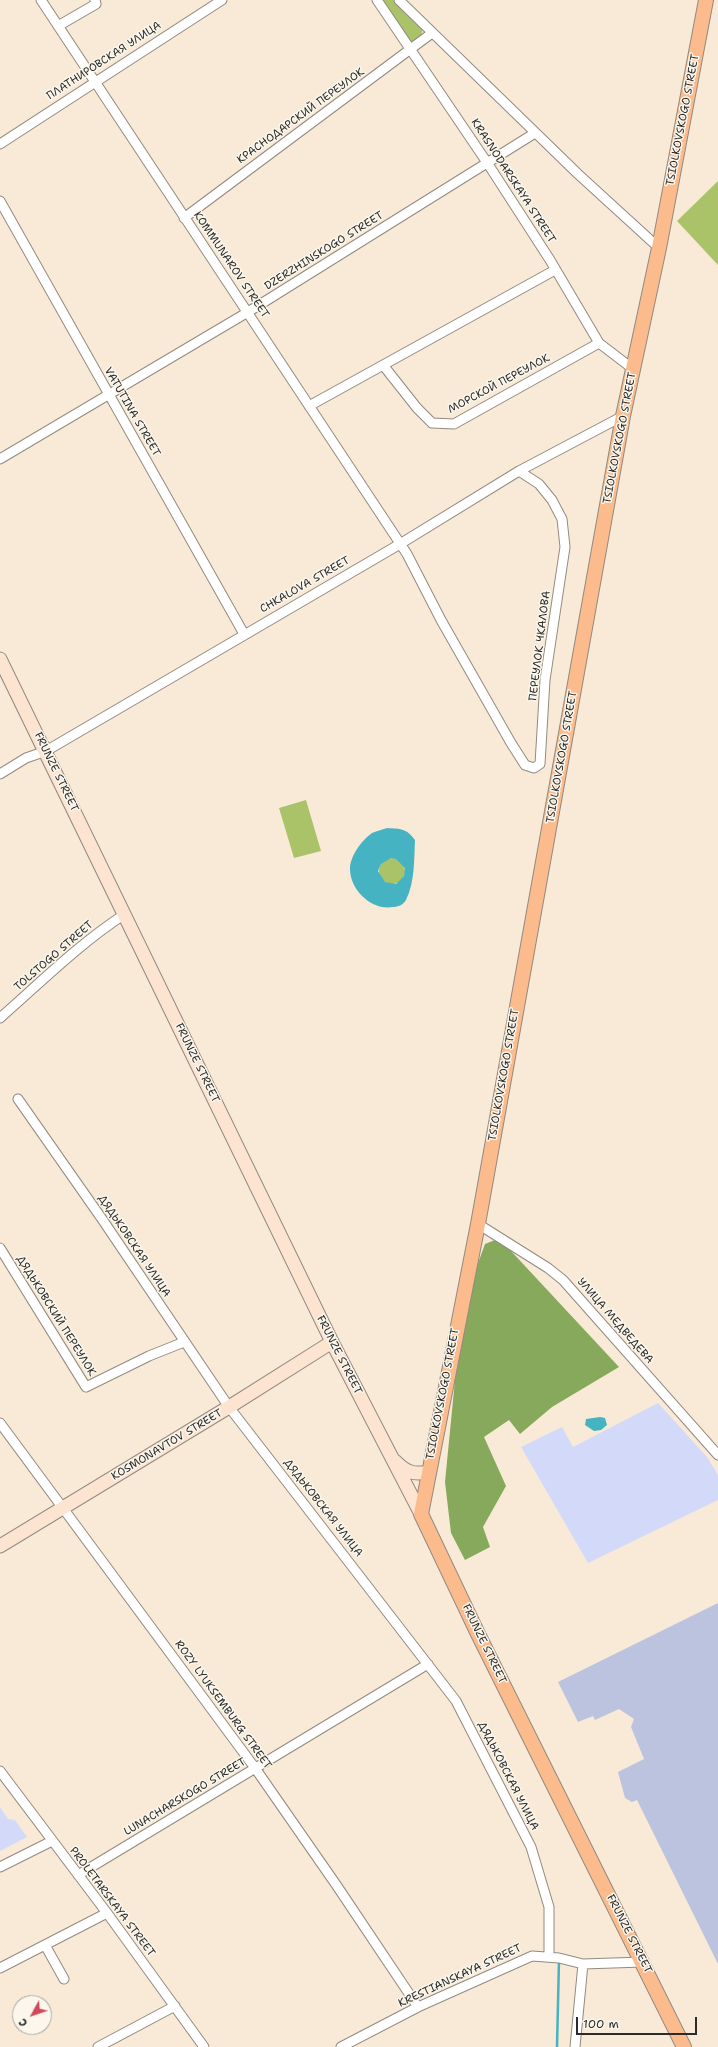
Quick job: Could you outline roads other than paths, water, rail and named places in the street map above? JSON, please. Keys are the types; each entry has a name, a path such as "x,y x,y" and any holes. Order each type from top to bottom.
{"main road":[{"name":"TSIOLKOVSKOGO STREET","path":"420,1514 478,1224 623,416 658,248 706,0"},
{"name":"FRUNZE STREET","path":"0,659 332,1342 420,1514 478,1634 643,1962 684,2047"},
{"name":"KOSMONAVTOV STREET","path":"0,1546 229,1407 332,1342"},
{"path":"390,1455 410,1473 417,1474 428,1472"}],"street":[{"name":"KOMMUNAROV STREET","path":"41,0 400,544"},
{"path":"58,26 96,4 94,0"},
{"name":"ПЛАТНИРОВСКАЯ УЛИЦА","path":"0,144 222,0"},
{"name":"KRASNODARSKAYA STREET","path":"376,0 488,164 550,260 599,343 633,369"},
{"path":"399,0 536,133 658,248"},
{"name":"КРАСНОДАРСКИЙ ПЕРЕУЛОК","path":"184,218 432,33"},
{"name":"DZERZHINSKOGO STREET","path":"0,459 109,396 248,312 536,133"},
{"name":"VATUTINA STREET","path":"0,200 244,634"},
{"path":"309,406 555,270"},
{"name":"МОРСКОЙ ПЕРЕУЛОК","path":"383,365 417,408 432,423 454,424 599,343"},
{"name":"CHKALOVA STREET","path":"0,774 26,758 46,751 400,544 519,471 623,416"},
{"name":"ПЕРЕУЛОК ЧКАЛОВА","path":"400,544 441,620 511,742 525,765 534,768 540,764 546,680 565,547 562,519 552,500 539,484 519,471"},
{"name":"TOLSTOGO STREET","path":"0,1018 110,923 125,914"},
{"name":"ДЯДЬКОВСКАЯ УЛИЦА","path":"18,1099 102,1219 229,1407 456,1701 531,1847 549,1907 549,1957"},
{"name":"УЛИЦА МЕДВЕДЕВА","path":"478,1224 548,1268 563,1280 718,1455"},
{"name":"ДЯДЬКОВСКИЙ ПЕРЕУЛОК","path":"0,1248 86,1387 149,1356 184,1342"},
{"name":"ROZY LYUKSEMBURG STREET","path":"0,1423 255,1768 337,1886 418,2007"},
{"name":"LUNACHARSKOGO STREET","path":"78,1875 428,1664"},
{"name":"PROLETARSKAYA STREET","path":"0,1771 107,1913 204,2047"},
{"path":"0,1867 52,1841"},
{"path":"0,1968 107,1913"},
{"path":"45,1945 64,1979"},
{"name":"KRESTIANSKAYA STREET","path":"341,2047 418,2007 532,1956 549,1957 583,1964 643,1962"},
{"path":"575,2047 583,1964"},
{"path":"98,2047 175,2006"}],"water":[{"path":"387,828 406,831 415,840 414,870 409,893 403,903 395,907 377,906 364,897 354,884 350,869 354,854 364,840 372,833","holes":["391,858 396,859 405,868 404,876 396,884 385,882 378,871 381,864"]},
{"path":"600,1417 605,1418 607,1425 601,1430 594,1431 585,1425 586,1419"}],"waterway":[{"path":"557,2047 559,1960"}]}
